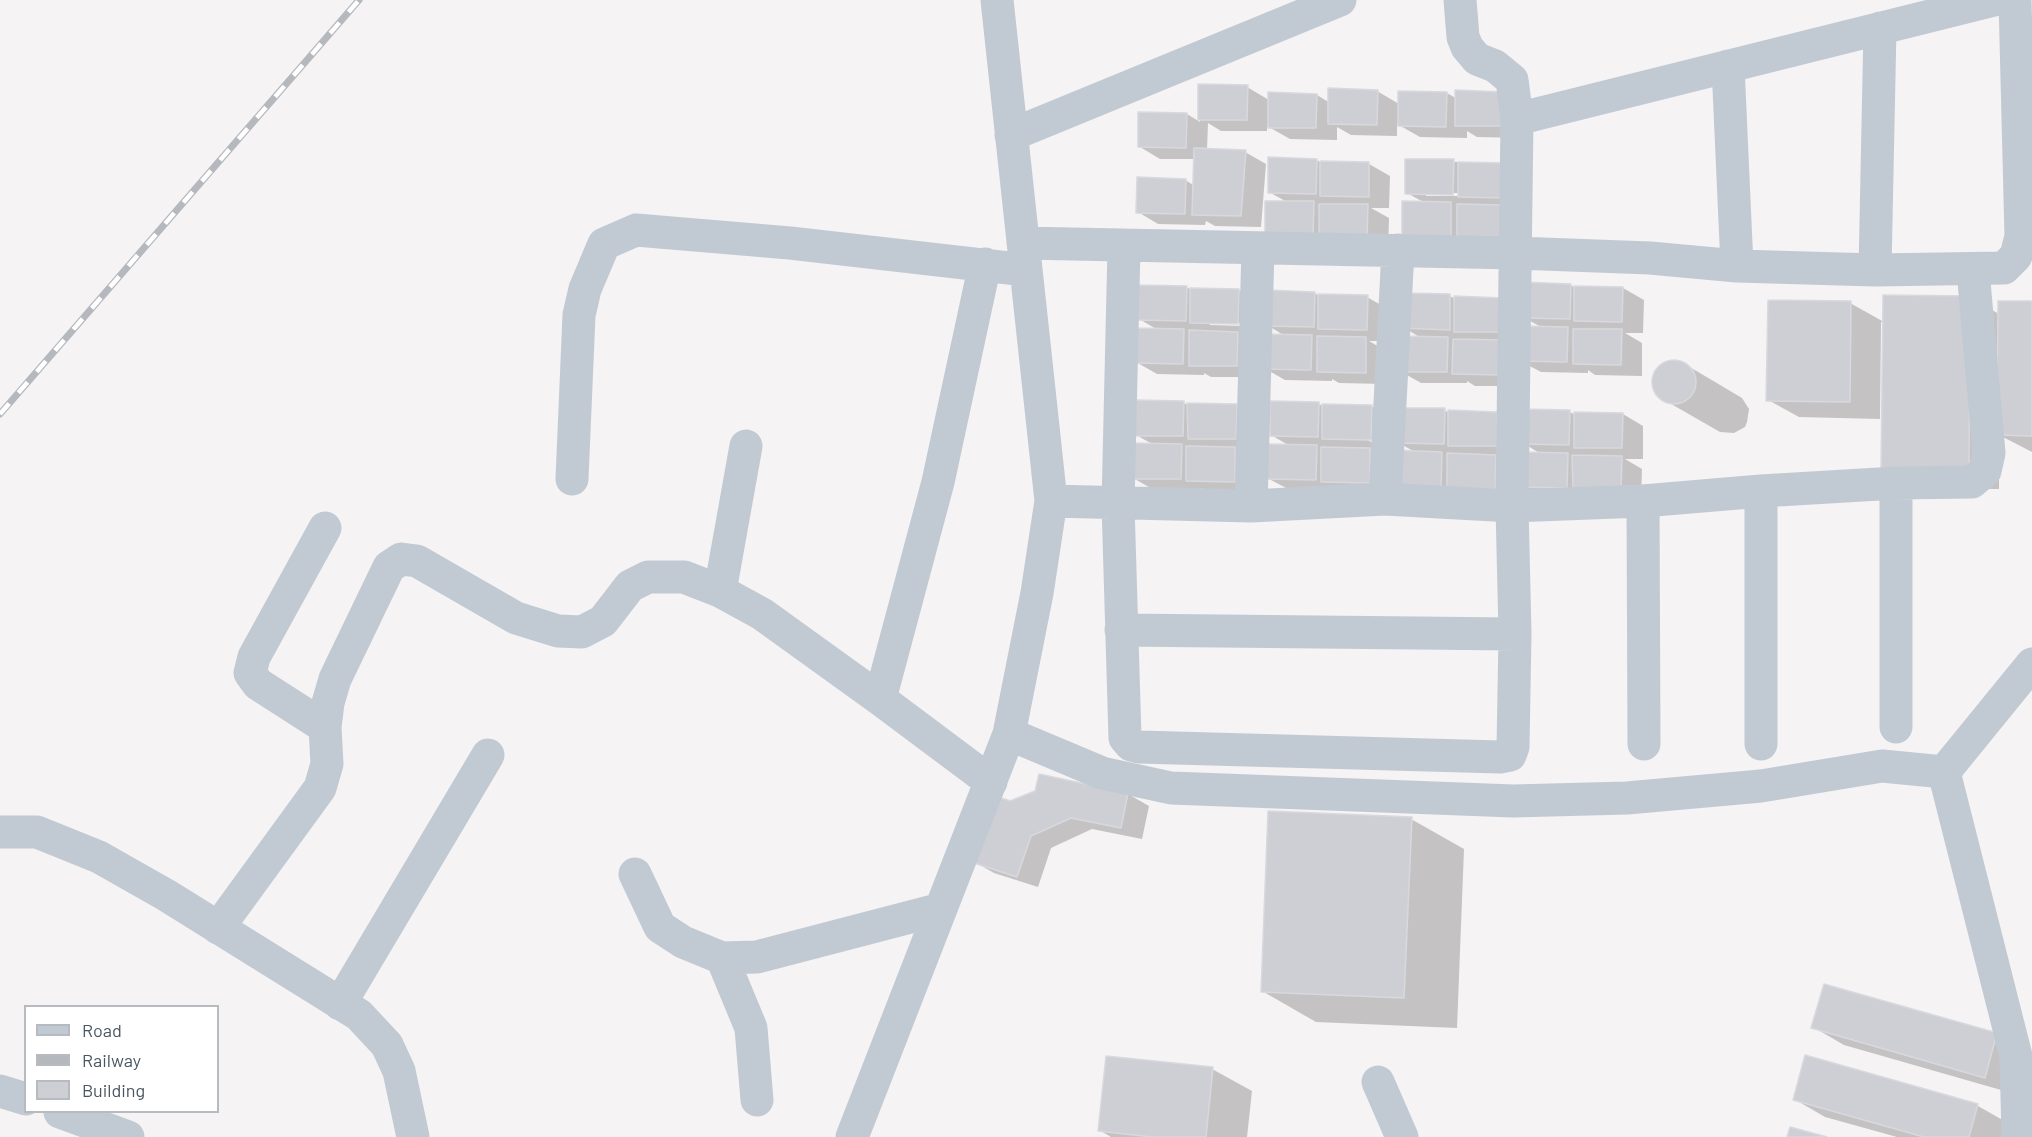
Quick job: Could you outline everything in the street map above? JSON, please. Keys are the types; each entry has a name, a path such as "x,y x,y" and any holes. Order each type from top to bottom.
{"street":[{"path":"862,1133 941,909 1009,734 1037,593 1051,501 997,0"},
{"path":"1011,135 1340,0"},
{"path":"1124,246 1118,504 1125,738 1131,745 1139,747 1500,757 1510,755 1513,747 1515,634 1512,506 1517,118 1512,80 1495,66 1477,59 1467,47 1463,37 1460,0"},
{"path":"1517,118 1995,0"},
{"path":"572,479 579,315 585,289 604,244 636,230 790,243 985,264 1024,257 1124,246 1516,253 1650,258 1737,266 1875,270 2004,268 2016,256 2021,236 2016,0"},
{"path":"1875,270 1880,28"},
{"path":"1728,66 1737,266"},
{"path":"1251,506 1258,248"},
{"path":"1385,499 1398,250"},
{"path":"880,699 938,482 985,264"},
{"path":"1051,501 1251,506 1385,499 1512,506 1643,501 1896,483 1972,482 1985,471 1989,453 1973,270"},
{"path":"720,591 746,446"},
{"path":"1896,483 1896,727"},
{"path":"1761,491 1761,744"},
{"path":"1643,501 1644,744"},
{"path":"325,528 254,657 250,673 258,684 326,727"},
{"path":"218,928 320,788 327,764 328,703 335,679 389,567 401,559 417,561 516,618 558,631 582,632 603,621 630,586 648,577 684,577 720,591 762,614 991,782"},
{"path":"1121,630 1515,634"},
{"path":"1944,772 2032,664"},
{"path":"1009,734 1102,773 1171,788 1513,801 1627,798 1761,786 1882,766 1944,772"},
{"path":"340,1004 488,755"},
{"path":"1944,772 2024,1056 2018,1137"},
{"path":"0,832 37,832 99,857 166,895 359,1015 387,1045 399,1071 413,1137"},
{"path":"635,874 660,927 683,942 722,958 757,957 941,909"},
{"path":"722,958 751,1028 757,1100"},
{"path":"1378,1083 1402,1137"},
{"path":"0,1091 24,1098"},
{"path":"63,1113 128,1137"}],"building":[{"path":"1198,84 1248,85 1247,120 1198,120"},
{"path":"1328,88 1378,90 1377,125 1328,124"},
{"path":"1455,90 1504,92 1503,126 1455,126"},
{"path":"1398,91 1447,92 1446,127 1398,126"},
{"path":"1268,92 1317,94 1316,128 1268,128"},
{"path":"1138,112 1187,113 1186,148 1138,147"},
{"path":"1194,148 1246,150 1241,216 1192,215"},
{"path":"1268,157 1317,159 1316,194 1268,193"},
{"path":"1405,159 1454,159 1453,195 1405,194"},
{"path":"1320,161 1369,162 1369,197 1320,196"},
{"path":"1458,162 1507,163 1506,198 1458,197"},
{"path":"1137,177 1186,179 1185,214 1136,213"},
{"path":"1265,201 1314,201 1313,237 1265,236"},
{"path":"1402,201 1451,202 1451,237 1402,237"},
{"path":"1319,204 1368,204 1367,240 1319,238"},
{"path":"1457,204 1506,205 1505,240 1457,240"},
{"path":"1521,282 1571,284 1570,319 1522,318"},
{"path":"1137,285 1187,286 1186,321 1138,320"},
{"path":"1574,286 1623,287 1622,322 1574,321"},
{"path":"1190,288 1239,289 1238,324 1190,323"},
{"path":"1265,290 1315,292 1314,327 1265,326"},
{"path":"1401,293 1450,294 1450,330 1401,328"},
{"path":"1318,294 1368,295 1367,330 1318,329"},
{"path":"1883,295 1970,296 1969,472 1881,472"},
{"path":"1454,296 1503,298 1503,332 1454,332"},
{"path":"1768,300 1851,301 1850,402 1766,401"},
{"path":"1998,301 2032,301 2032,436 1997,435"},
{"path":"1518,326 1568,327 1567,362 1519,361"},
{"path":"1134,328 1184,329 1183,364 1135,363"},
{"path":"1573,329 1622,329 1621,365 1573,364"},
{"path":"1189,330 1238,332 1237,366 1189,366"},
{"path":"1263,334 1312,335 1311,370 1263,369"},
{"path":"1317,336 1366,337 1366,373 1317,372"},
{"path":"1399,336 1448,337 1447,372 1399,372"},
{"path":"1453,339 1502,340 1501,375 1452,374"},
{"path":"1674,360 1690,366 1696,382 1690,398 1674,404 1658,398 1652,382 1658,366"},
{"path":"1135,400 1184,401 1183,436 1135,436"},
{"path":"1270,401 1319,402 1318,437 1270,436"},
{"path":"1187,403 1237,404 1236,439 1188,439"},
{"path":"1322,404 1372,405 1371,440 1322,439"},
{"path":"1395,408 1445,408 1444,444 1396,443"},
{"path":"1521,409 1570,410 1569,445 1521,444"},
{"path":"1448,410 1497,412 1497,446 1448,446"},
{"path":"1574,412 1623,413 1622,448 1574,448"},
{"path":"1132,443 1182,444 1181,479 1132,479"},
{"path":"1267,444 1317,445 1316,480 1267,479"},
{"path":"1186,446 1235,447 1235,482 1186,481"},
{"path":"1321,447 1370,448 1370,483 1321,482"},
{"path":"1393,450 1442,452 1441,486 1393,486"},
{"path":"1518,452 1568,453 1567,488 1519,487"},
{"path":"1447,453 1496,455 1495,489 1447,489"},
{"path":"1572,455 1622,456 1621,491 1573,490"},
{"path":"1039,774 1128,793 1121,828 1071,818 1031,836 1017,877 971,862 993,795 1010,801 1035,791"},
{"path":"1268,811 1412,817 1404,998 1261,992"},
{"path":"1824,984 1997,1033 1985,1078 1811,1028"},
{"path":"1805,1055 1978,1104 1969,1137 1924,1137 1793,1100"},
{"path":"1106,1056 1213,1067 1206,1137 1152,1137 1098,1131"},
{"path":"1790,1127 1827,1137 1787,1137"}],"railway":[{"path":"0,414 359,0"}]}
